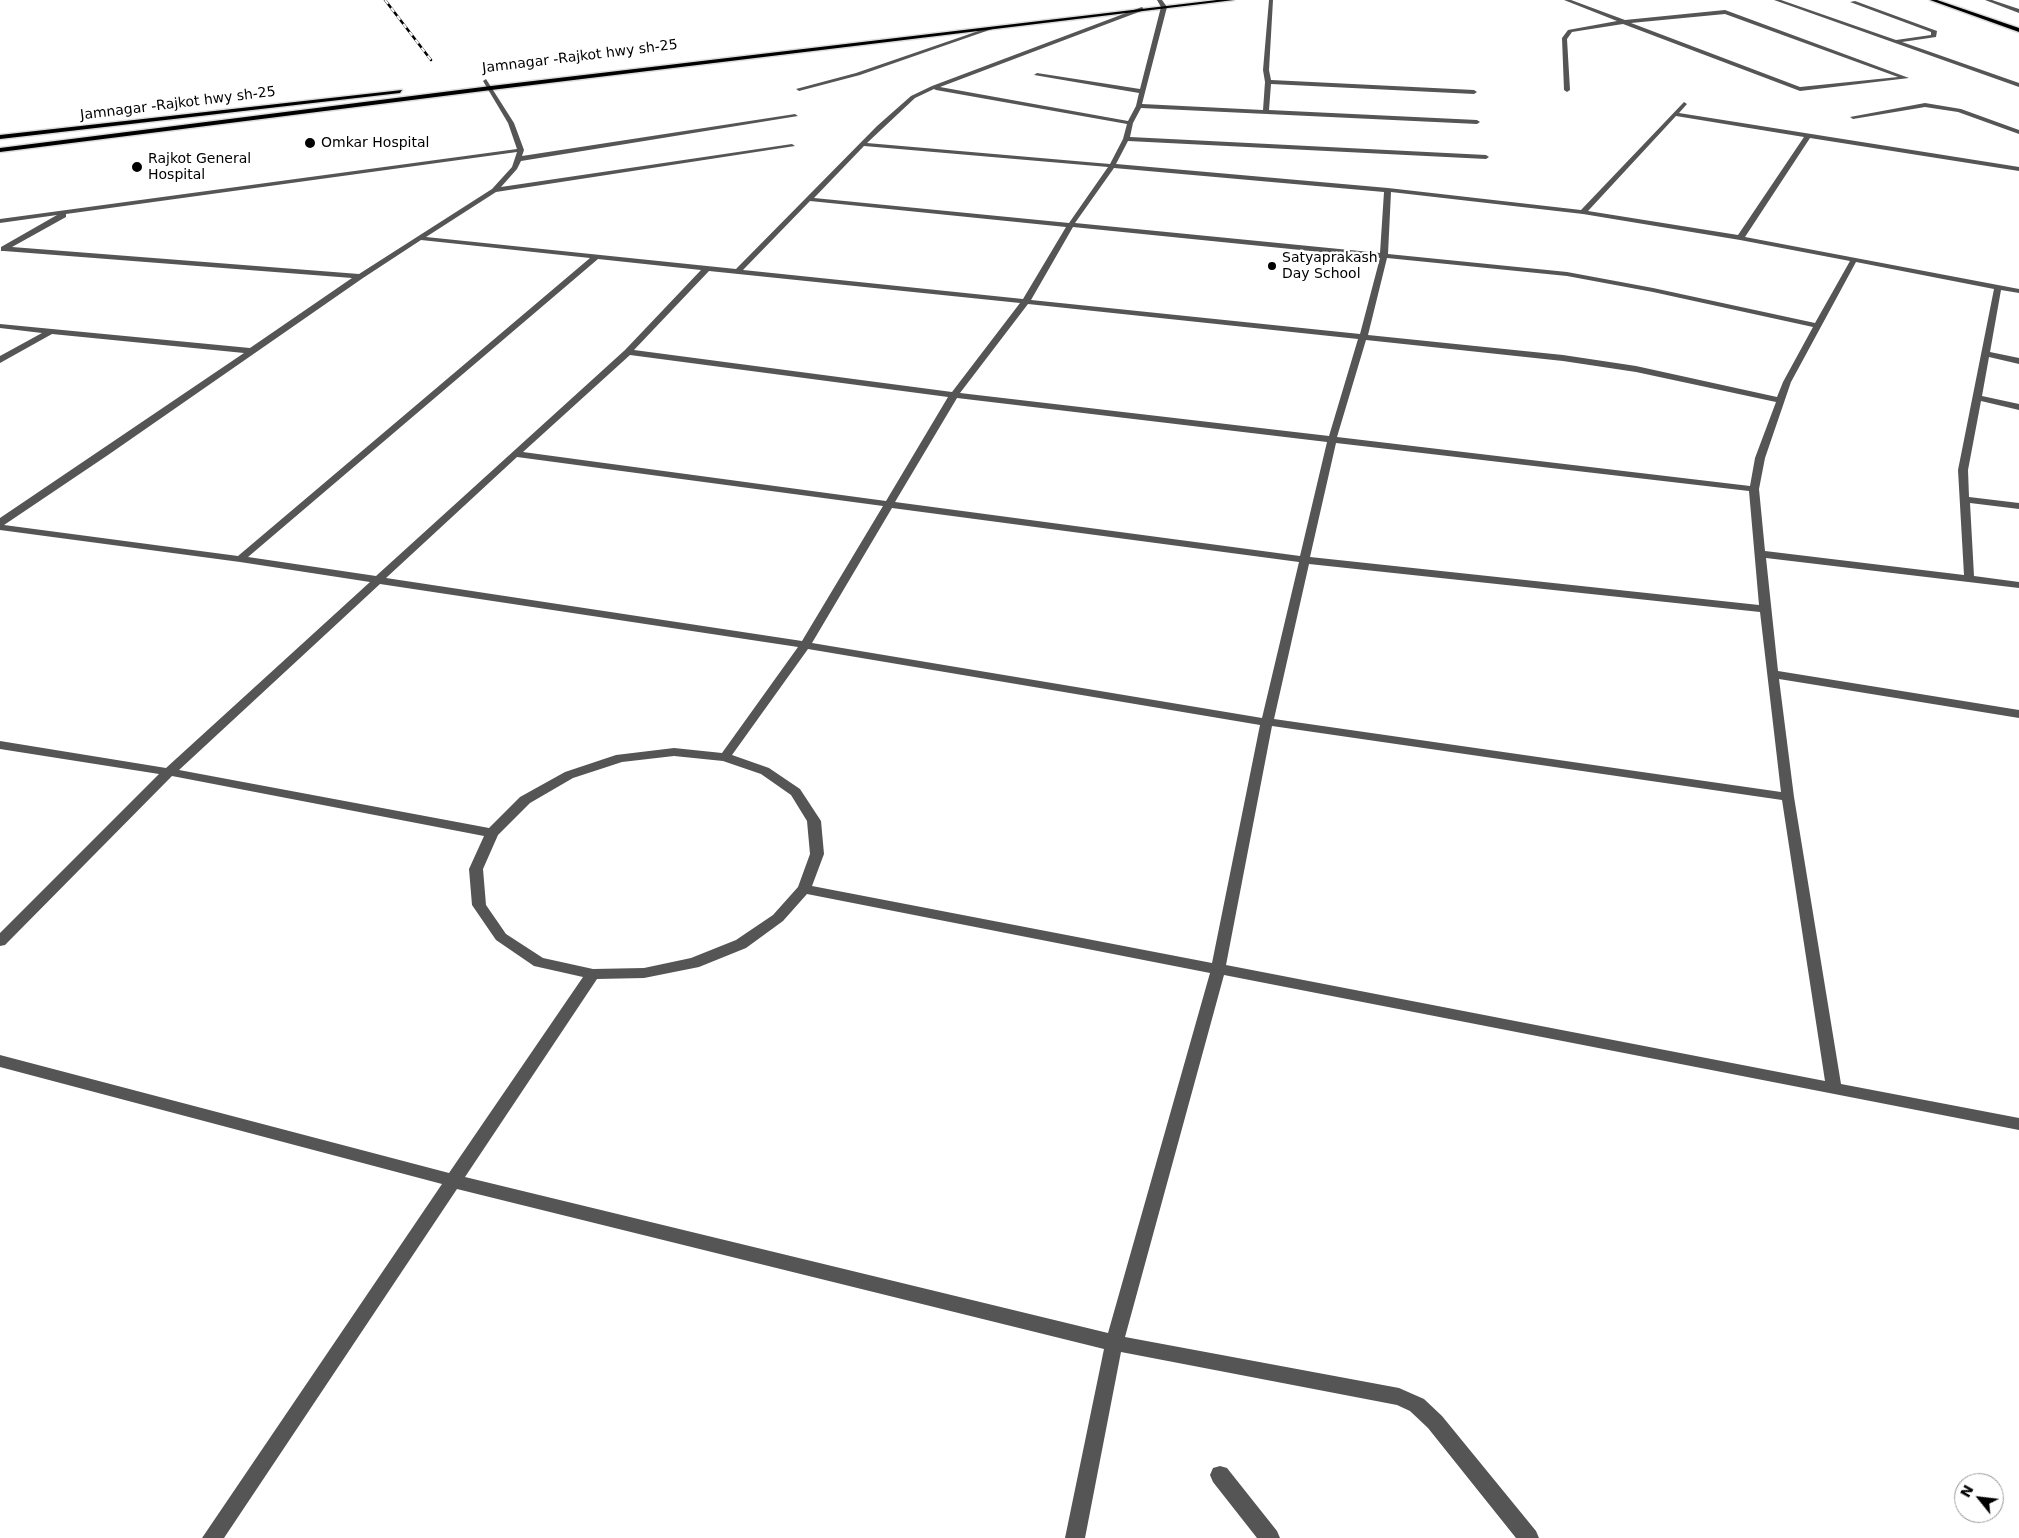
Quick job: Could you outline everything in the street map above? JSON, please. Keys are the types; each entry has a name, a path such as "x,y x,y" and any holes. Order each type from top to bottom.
{"main road":[{"path":"0,150 489,84 992,28 1142,9 1159,2 1232,0"},
{"path":"1932,0 2019,30"},
{"path":"1950,0 2019,25"},
{"name":"Jamnagar -Rajkot hwy sh-25","path":"476,82 489,84 496,80"},
{"name":"Jamnagar -Rajkot hwy sh-25","path":"0,137 407,90"}],"street":[{"path":"1266,112 1268,82 1266,70 1271,0"},
{"path":"1566,0 1624,22 1786,85 1800,89 1906,78 1725,12 1624,22 1570,31 1564,39 1567,90"},
{"path":"1776,0 2019,85"},
{"path":"1987,0 2019,11"},
{"path":"724,757 804,645 954,395 1026,301 1070,226 1112,166 1126,139 1130,123 1139,106 1159,2"},
{"path":"1853,2 1934,31 1934,36 1927,38 1895,42"},
{"path":"738,270 862,144 913,97 934,87 1142,9"},
{"path":"799,89 858,74 992,28"},
{"path":"1037,75 1141,91"},
{"path":"1268,82 1474,92"},
{"path":"0,523 105,453 360,276 494,190 515,168 521,150 511,123 489,84"},
{"path":"934,87 1130,123"},
{"path":"1583,212 1684,104"},
{"path":"1853,117 1925,105 1959,110 2019,132"},
{"path":"1139,106 1477,122"},
{"path":"1675,114 2019,169"},
{"path":"518,159 795,116"},
{"path":"1740,238 1808,136"},
{"path":"1126,139 1486,157"},
{"path":"862,144 1388,190 1583,212 1740,238 2019,291"},
{"path":"494,190 792,146"},
{"path":"0,221 521,150"},
{"path":"1075,1538 1114,1343 1218,969 1267,722 1332,440 1363,337 1384,256 1388,190"},
{"path":"807,199 1567,274 1653,290 1819,326"},
{"path":"2,250 41,229 66,212"},
{"path":"419,238 738,270 1599,364 1636,369 1781,400"},
{"path":"2,250 360,276"},
{"path":"240,559 597,256"},
{"path":"1834,1088 1788,797 1765,609 1754,489 1760,458 1787,382 1854,260"},
{"path":"0,941 169,772 628,352 707,268"},
{"path":"1969,578 1963,470 1998,287"},
{"path":"0,326 250,351"},
{"path":"0,360 48,332"},
{"path":"628,352 954,395 1754,489"},
{"path":"1985,354 2019,361"},
{"path":"1977,398 2019,407"},
{"path":"515,454 1305,560 1765,609"},
{"path":"1965,499 2019,506"},
{"path":"0,527 240,559 804,645 1267,722 1788,797"},
{"path":"1760,554 2019,585"},
{"path":"1773,674 2019,714"},
{"path":"0,745 169,772 492,833"},
{"path":"674,752 724,757 765,770 796,792 814,821 817,854 804,889 778,918 741,944 694,964 644,973 593,974 540,962 501,937 479,905 476,869 492,833 525,800 578,772 620,758 674,752"},
{"path":"804,889 2019,1124"},
{"path":"212,1538 593,974"},
{"path":"0,1061 454,1181 1114,1343 1399,1397 1417,1405 1435,1422 1529,1538"},
{"path":"1220,1474 1270,1538"}],"railway":[{"path":"385,0 431,60"}],"place":[{"name":"Omkar Hospital","path":"310,143"},
{"name":"Rajkot General Hospital","path":"137,167"},
{"name":"Satyaprakash Day School","path":"1272,266"}]}
